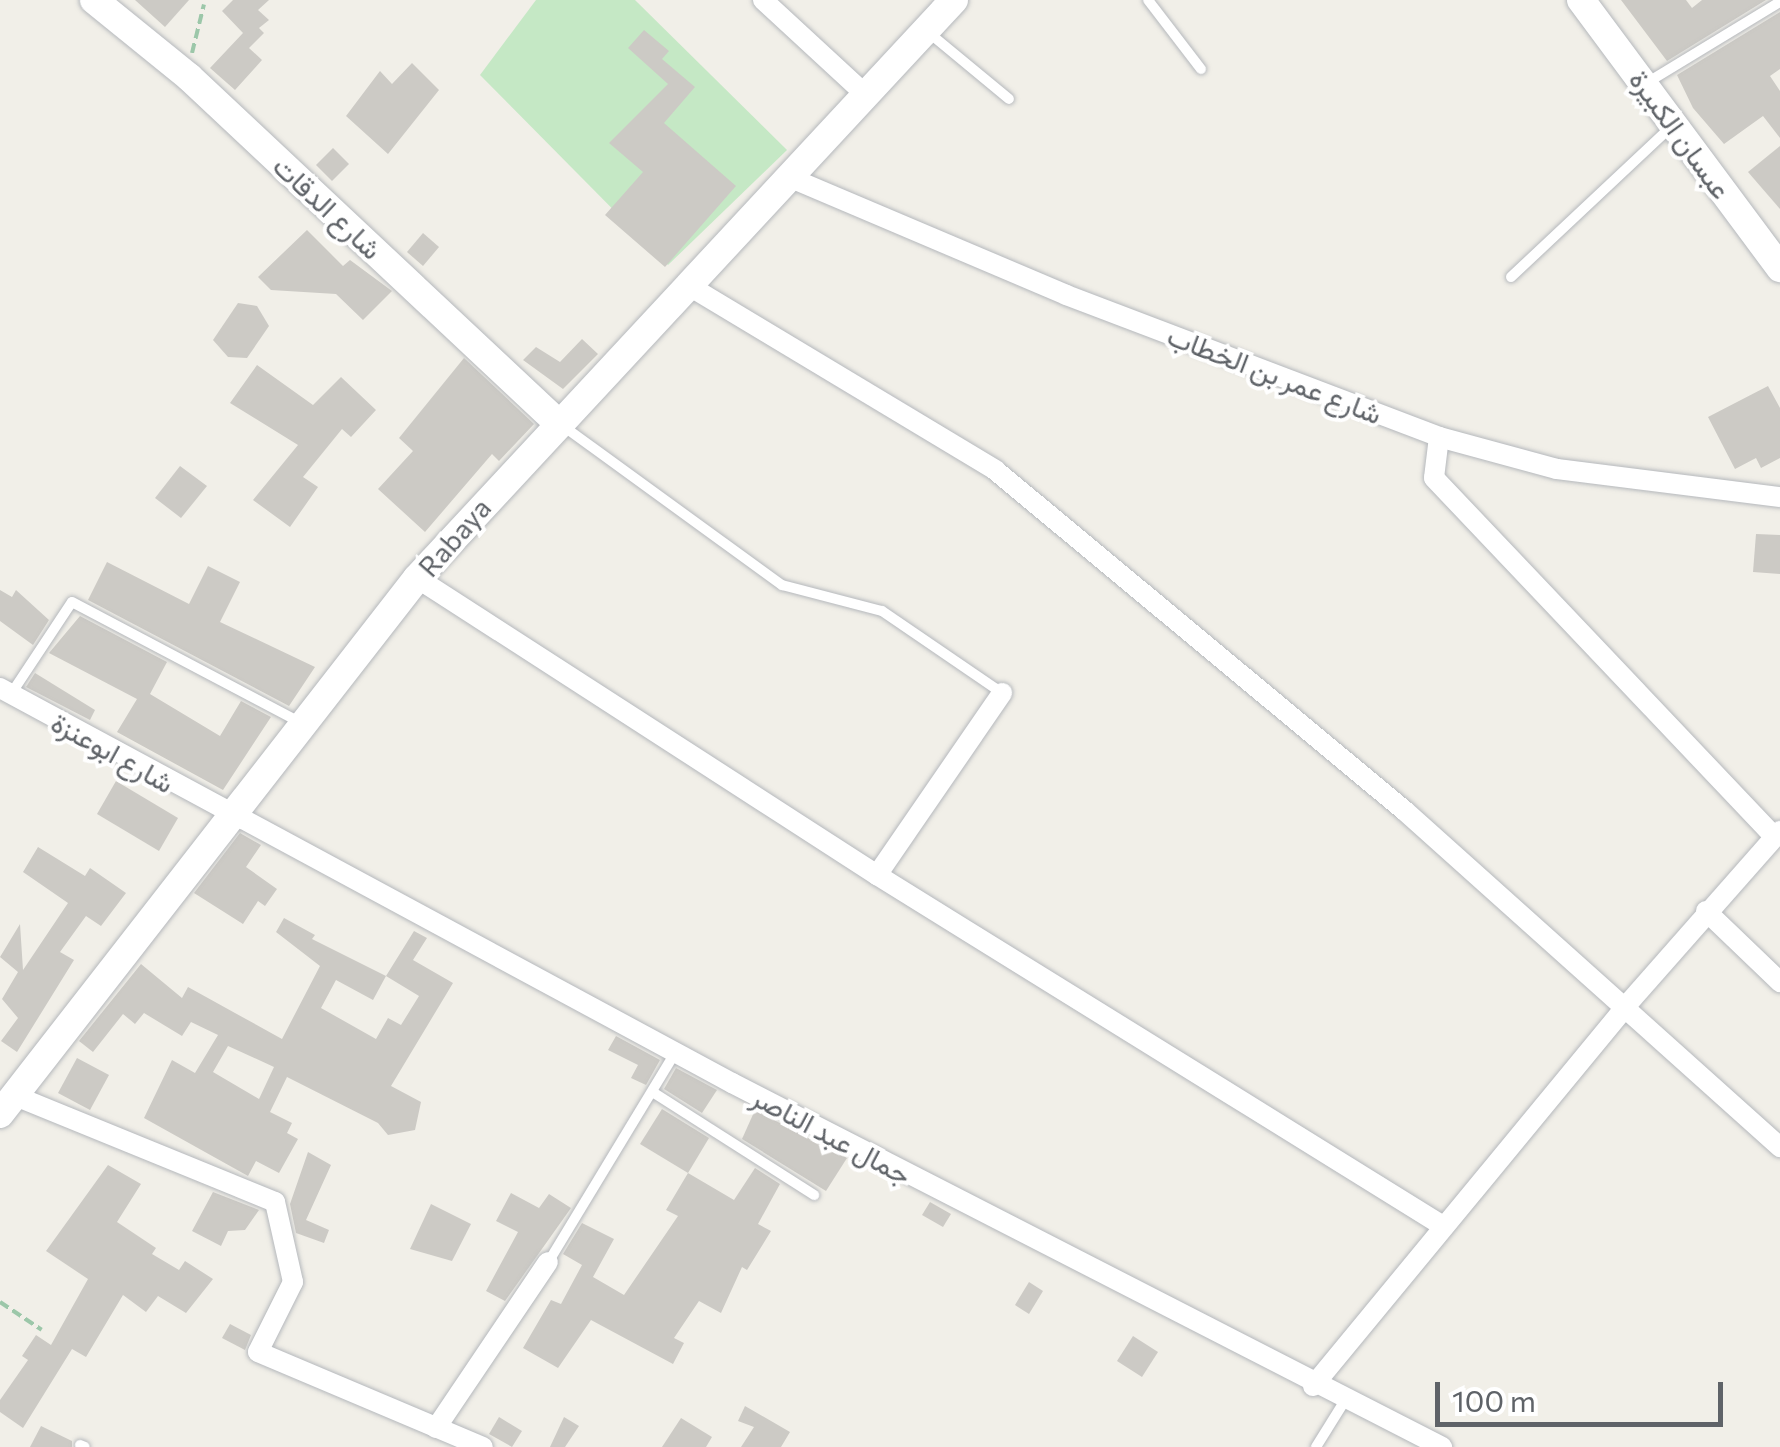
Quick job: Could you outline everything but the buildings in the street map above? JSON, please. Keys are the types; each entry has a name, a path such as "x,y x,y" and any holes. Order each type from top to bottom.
{"street":[{"name":"شارع الدقات","path":"94,0 189,77 557,421"},
{"path":"763,0 865,94"},
{"name":"Rabaya","path":"6,1104 300,722 417,578 557,421 791,178 924,28 954,0"},
{"name":"عبسان الكبيرة","path":"1581,0 1646,84 1672,126 1777,257"},
{"name":"شارع عمر بن الخطاب","path":"791,178 1066,294 1440,436 1557,469 1780,497"},
{"path":"686,284 995,470 1405,811 1780,1147"},
{"path":"1314,1386 1706,910 1777,834 1434,478 1440,436"},
{"path":"417,578 877,875 1444,1226"},
{"name":"شارع ابوعنزة","path":"5,692 227,816"},
{"path":"877,875 1002,693"},
{"name":"جمال عبد الناصر","path":"227,816 1344,1402 1442,1447"},
{"path":"1706,910 1780,982"},
{"path":"6,1104 275,1202 292,1282 258,1352 483,1447"},
{"path":"436,1428 548,1262"}],"lane":[{"path":"1148,0 1201,69"},
{"path":"1646,84 1780,2"},
{"path":"924,28 1009,99"},
{"path":"1511,277 1672,126"},
{"path":"557,421 782,585 882,611 1002,693"},
{"path":"5,692 72,602 300,722"},
{"path":"548,1262 675,1053"},
{"path":"654,1092 814,1195"},
{"path":"1316,1447 1344,1402"}],"path":[{"path":"189,77 204,4"},
{"path":"0,1302 42,1330"}],"green space":[{"path":"536,0 635,0 787,150 668,265 480,75"}]}
